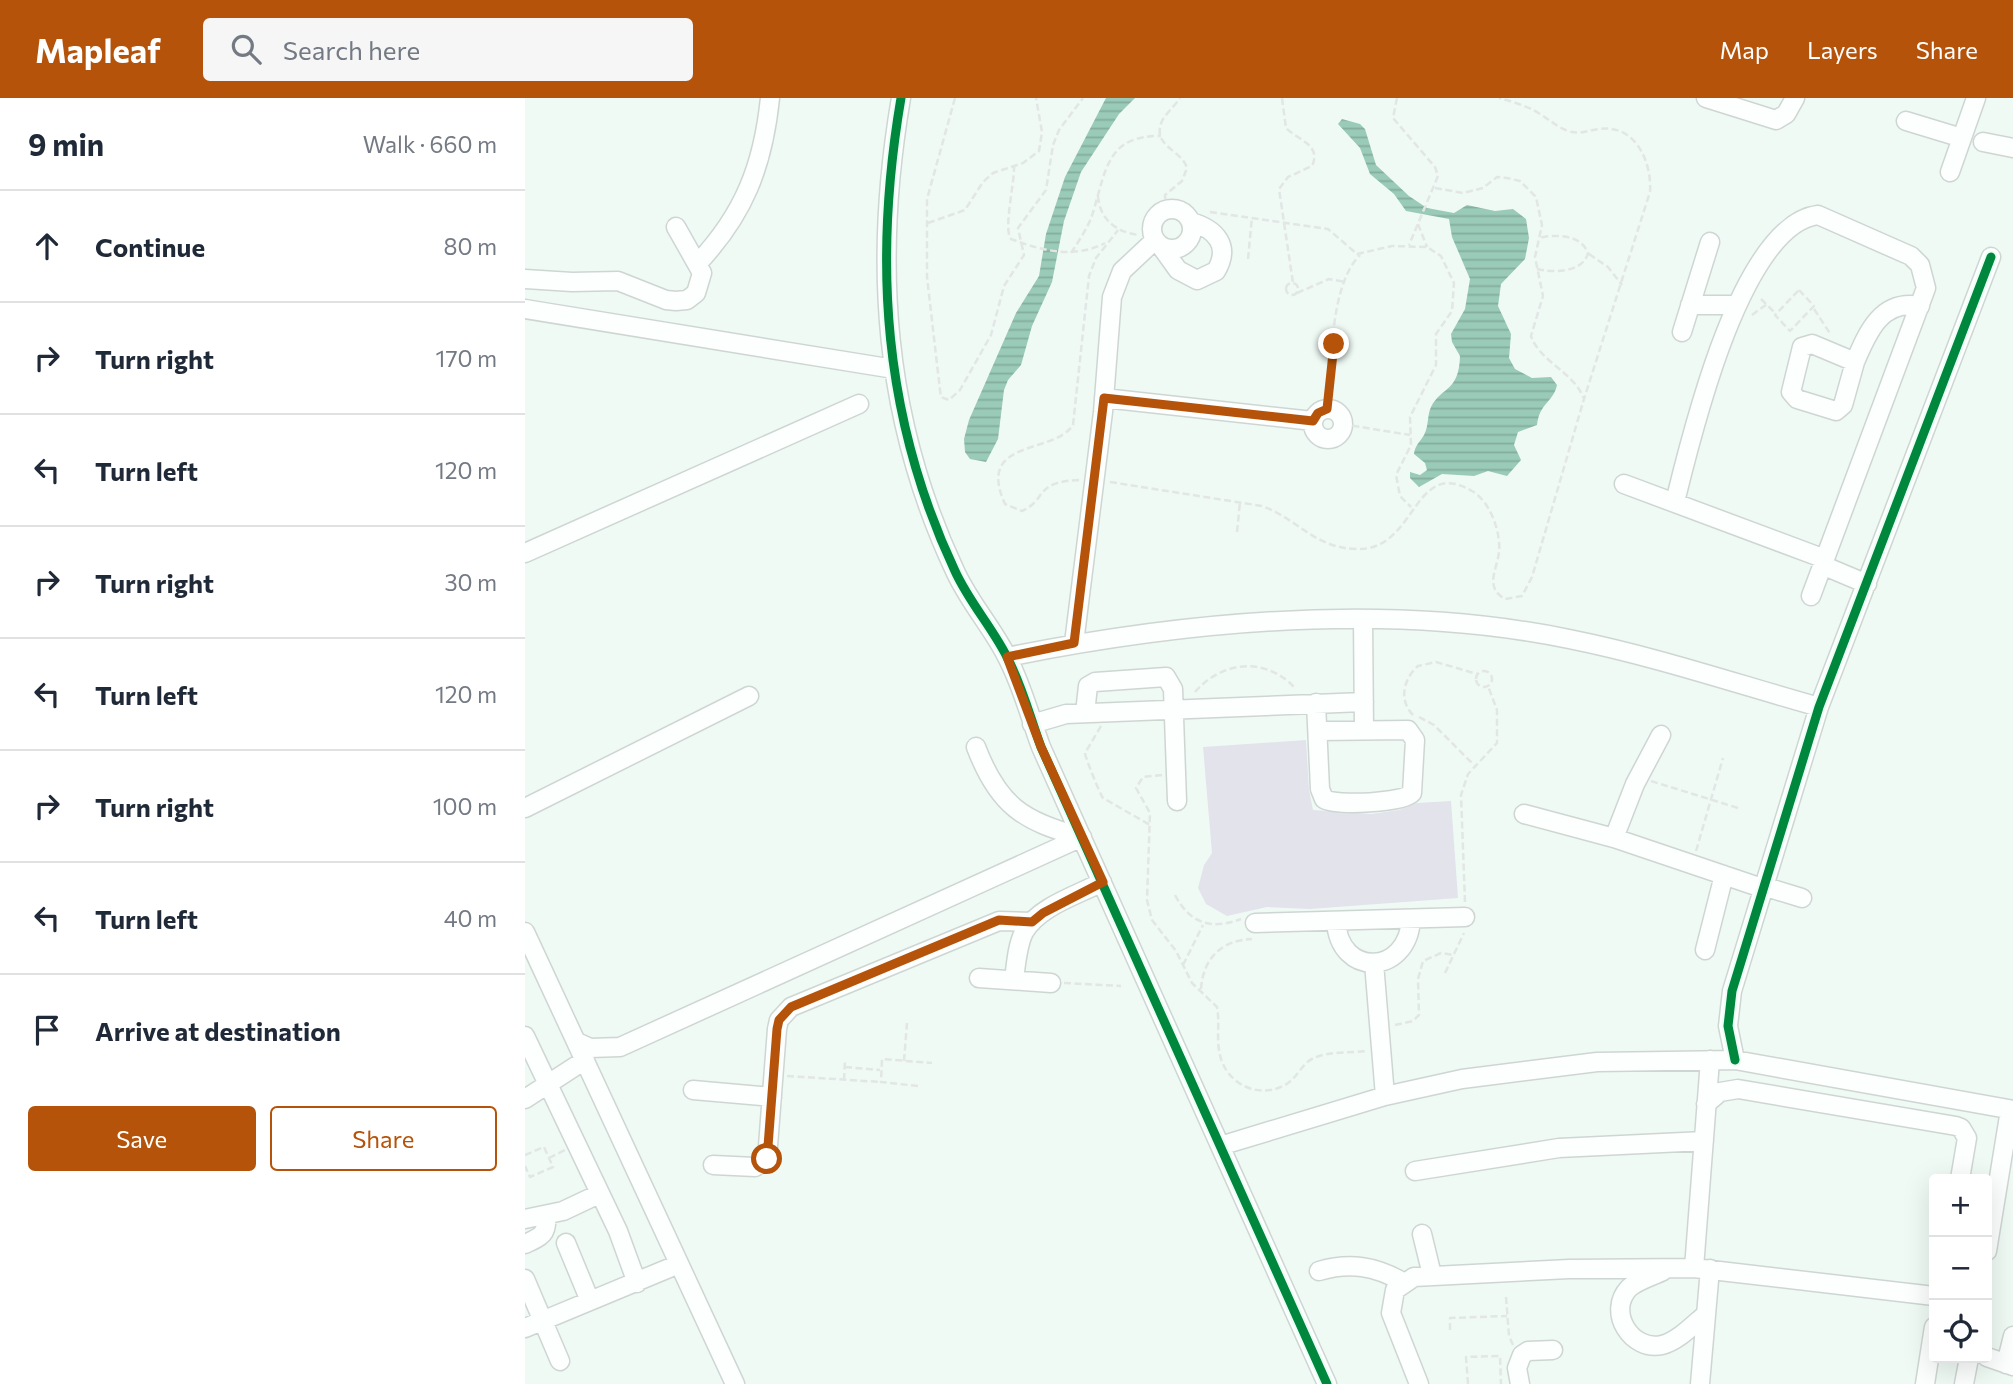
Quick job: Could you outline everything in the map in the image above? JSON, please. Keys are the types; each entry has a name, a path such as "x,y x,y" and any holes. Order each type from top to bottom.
{"street":[{"path":"698,263 722,237 741,208 755,175 770,98"},
{"path":"901,98 890,166 884,258 887,327 917,468 940,536 971,601 1007,657 1032,724 1327,1384"},
{"path":"1706,98 1776,120 1786,114 1795,98"},
{"path":"1950,172 1976,98"},
{"path":"1906,121 1962,138"},
{"path":"1983,142 2013,148"},
{"path":"1166,210 1181,211 1189,219 1207,227 1221,242 1221,262 1207,278 1196,280 1186,277 1156,240 1154,219 1166,210"},
{"path":"1675,502 1691,441 1736,305 1746,283 1774,245 1799,221 1818,215 1912,257 1925,276 1926,288 1811,596"},
{"path":"1156,240 1168,248 1184,245 1192,231 1189,219"},
{"path":"525,279 618,281 676,301 687,300 696,293 702,273 676,227"},
{"path":"1074,643 1095,480 1115,283 1122,271 1156,240"},
{"path":"1682,332 1710,243"},
{"path":"1735,1060 1728,1026 1728,1009 1819,708 1991,257"},
{"path":"1690,305 1736,305"},
{"path":"1847,358 1883,314 1895,306 1920,306"},
{"path":"525,309 894,369"},
{"path":"1104,398 1339,415 1342,424 1339,433 1326,439 1314,430 1320,415"},
{"path":"525,553 859,404"},
{"path":"1624,484 1823,562 1867,584"},
{"path":"1007,657 1074,643 1195,627 1363,621 1451,624 1568,639 1632,654 1819,708"},
{"path":"1363,621 1364,729"},
{"path":"1085,713 1088,686 1095,682 1160,676 1171,682 1180,709 1177,801"},
{"path":"526,805 749,696"},
{"path":"1032,724 1056,714 1364,702"},
{"path":"1312,704 1318,731 1320,789 1324,799 1335,802 1408,798 1414,787 1413,734 1403,729 1318,731"},
{"path":"1614,838 1638,777 1661,735"},
{"path":"976,747 995,790 1016,811 1048,828 1082,837"},
{"path":"1524,814 1614,838 1724,876 1803,898"},
{"path":"577,1042 590,1048 620,1046 1082,837"},
{"path":"1705,950 1724,876"},
{"path":"1014,980 1019,945 1032,922 1043,913 1103,882"},
{"path":"1254,931 1336,921 1465,917"},
{"path":"1336,921 1336,932 1346,951 1354,958 1374,963 1394,957 1401,950 1410,932 1411,919"},
{"path":"713,1165 755,1167 764,1164 768,1155 779,1020 791,1007 999,920 1032,922"},
{"path":"525,932 735,1384"},
{"path":"1374,963 1385,1096"},
{"path":"979,978 1051,983"},
{"path":"525,1036 618,1231 637,1283"},
{"path":"525,1099 585,1060"},
{"path":"1700,1384 1706,1314 1702,1268 1704,1142 1710,1060"},
{"path":"1220,1146 1385,1096 1529,1068 1597,1062 1735,1060 2011,1110 1989,1237"},
{"path":"1706,1104 1720,1092 1738,1089 1956,1126 1962,1128 1967,1138 1961,1174"},
{"path":"693,1090 772,1097"},
{"path":"1415,1171 1559,1148 1704,1142"},
{"path":"525,1219 574,1207 599,1194"},
{"path":"525,1244 543,1236 546,1231 546,1215"},
{"path":"1422,1234 1432,1275"},
{"path":"566,1243 590,1301"},
{"path":"525,1328 679,1265"},
{"path":"1319,1270 1354,1265 1380,1270 1403,1282"},
{"path":"1670,1268 1629,1288 1621,1310 1628,1333 1648,1345 1660,1346 1671,1342 1706,1314"},
{"path":"1419,1384 1391,1313 1395,1290 1414,1277 1702,1268 1929,1295"},
{"path":"525,1279 560,1361"},
{"path":"1992,1359 2009,1365 2013,1336"},
{"path":"1520,1384 1517,1349 1553,1350"},
{"path":"1925,1384 1929,1359"},
{"path":"1964,1384 1968,1363"}],"path":[{"path":"955,98 932,174 927,223 931,329 944,400 955,397 991,335 1004,286 1022,263 1023,243 1018,228 1046,190 1053,145 1059,130 1083,98"},
{"path":"927,223 965,210 983,182 993,173 1032,158 1042,142 1035,98"},
{"path":"1166,210 1165,195 1182,181 1188,168 1180,156 1165,146 1161,136 1162,123 1180,98"},
{"path":"1282,98 1286,128 1312,147 1315,153 1313,166 1288,177 1279,190 1279,205 1286,222 1286,253 1297,293"},
{"path":"1397,98 1393,118 1435,167 1438,176 1409,245"},
{"path":"1118,230 1107,242 1089,276 1073,425 1062,435 1016,451 1005,462 999,483 1005,504 1022,511 1031,507 1043,489 1052,483 1095,480 1240,502 1273,510 1301,531 1327,544 1357,549 1374,548 1389,541 1401,529 1412,508 1436,486 1449,485 1472,490 1487,508 1497,531 1499,552 1492,580 1494,588 1505,599 1522,596 1532,577 1584,399 1650,192 1651,179 1643,153 1635,142 1618,131 1600,129 1573,132 1559,127 1532,109 1499,98"},
{"path":"1069,254 1086,228 1107,164 1120,148 1139,138 1161,136"},
{"path":"1014,164 1015,181 1007,234 1011,239 1069,254 1083,253 1107,242"},
{"path":"1434,188 1463,193 1483,188 1497,177 1520,181 1529,187 1540,205 1542,225 1535,250 1543,296 1533,327 1534,343 1572,378 1584,399"},
{"path":"1098,193 1103,214 1118,230 1156,240"},
{"path":"1189,219 1208,212 1328,229 1338,234 1351,251 1360,255"},
{"path":"1248,259 1252,217"},
{"path":"1418,223 1427,247"},
{"path":"1539,238 1549,235 1571,238 1608,267 1622,285"},
{"path":"1320,415 1334,331 1349,269 1360,255 1385,247 1427,247 1441,256 1454,283 1455,298 1452,311 1436,334 1436,365 1410,417 1411,445 1396,481 1401,496 1412,508"},
{"path":"1537,269 1554,272 1570,269 1583,263 1588,253"},
{"path":"1293,283 1287,286 1286,292 1291,295 1329,279 1345,282"},
{"path":"1776,314 1799,290 1847,358"},
{"path":"1761,299 1790,331 1813,308"},
{"path":"1342,424 1410,435"},
{"path":"1237,533 1240,502"},
{"path":"1474,765 1429,722 1409,712 1404,696 1412,671 1426,662 1477,674 1483,670 1489,672 1492,681 1488,686"},
{"path":"1180,709 1205,680 1221,670 1239,666 1257,666 1274,672 1312,704"},
{"path":"1477,674 1477,684 1488,686"},
{"path":"1445,973 1464,934 1460,806 1464,784 1474,765 1493,748 1498,736 1497,710 1488,686"},
{"path":"1105,713 1097,736 1085,753 1087,763 1094,772 1098,792 1129,815 1151,825"},
{"path":"1692,865 1723,758"},
{"path":"1176,777 1151,775 1136,783 1137,792 1150,813 1147,900 1159,932 1176,951 1192,983 1217,1007 1218,1044 1223,1066 1230,1075 1248,1088 1270,1091 1281,1087 1316,1057 1381,1050"},
{"path":"1638,777 1738,808"},
{"path":"1175,895 1182,908 1204,924 1217,926 1243,918 1254,931 1230,943 1211,957 1202,978 1201,989"},
{"path":"1182,965 1204,924"},
{"path":"1380,1028 1417,1019 1420,1011 1418,979 1423,961 1441,953 1453,955"},
{"path":"1051,983 1121,986"},
{"path":"904,1061 907,1023"},
{"path":"881,1082 882,1059 932,1063"},
{"path":"844,1080 845,1060"},
{"path":"845,1068 882,1070"},
{"path":"773,1075 918,1086"},
{"path":"525,1155 544,1147 553,1167 530,1177 525,1168"},
{"path":"1468,1384 1466,1357 1500,1356 1517,1349 1507,1317 1506,1297"},
{"path":"1450,1331 1451,1318 1507,1317"},
{"path":"1500,1356 1501,1384"}],"shaded area":[{"path":"1106,98 1135,98 1119,114 1081,172 1064,221 1052,282 1032,326 1021,365 1008,380 1004,390 998,439 986,462 970,459 965,452 964,439 969,420 1016,313 1039,276 1046,234 1065,177"},
{"path":"1342,119 1360,124 1365,129 1376,165 1409,196 1427,208 1454,213 1467,205 1495,211 1513,209 1526,219 1529,238 1525,259 1501,284 1498,306 1511,334 1509,358 1515,369 1532,378 1551,377 1557,385 1553,396 1541,412 1537,425 1518,432 1514,445 1521,460 1507,476 1488,471 1474,476 1442,474 1419,487 1410,478 1410,472 1420,475 1427,470 1425,463 1414,454 1426,432 1431,407 1457,376 1460,356 1452,342 1451,334 1465,309 1470,279 1452,237 1449,219 1406,211 1394,194 1370,174 1360,148 1338,124"}],"building":[{"path":"1306,740 1313,810 1371,814 1399,810 1417,803 1451,801 1458,898 1310,909 1267,907 1227,916 1206,904 1198,888 1204,865 1212,853 1203,747"}],"cycle path":[{"path":"901,98 887,220 887,279 899,397 912,456 931,513 955,571 1012,668 1041,747 1327,1384"},
{"path":"1735,1060 1728,1026 1732,991 1819,707 1991,257"}],"route":[{"path":"767,1159 777,1029 779,1020 791,1007 999,920 1021,919 1032,922 1043,913 1103,882 1041,747 1007,657 1074,643 1104,398 1313,421 1318,413 1327,409 1334,344"}]}
